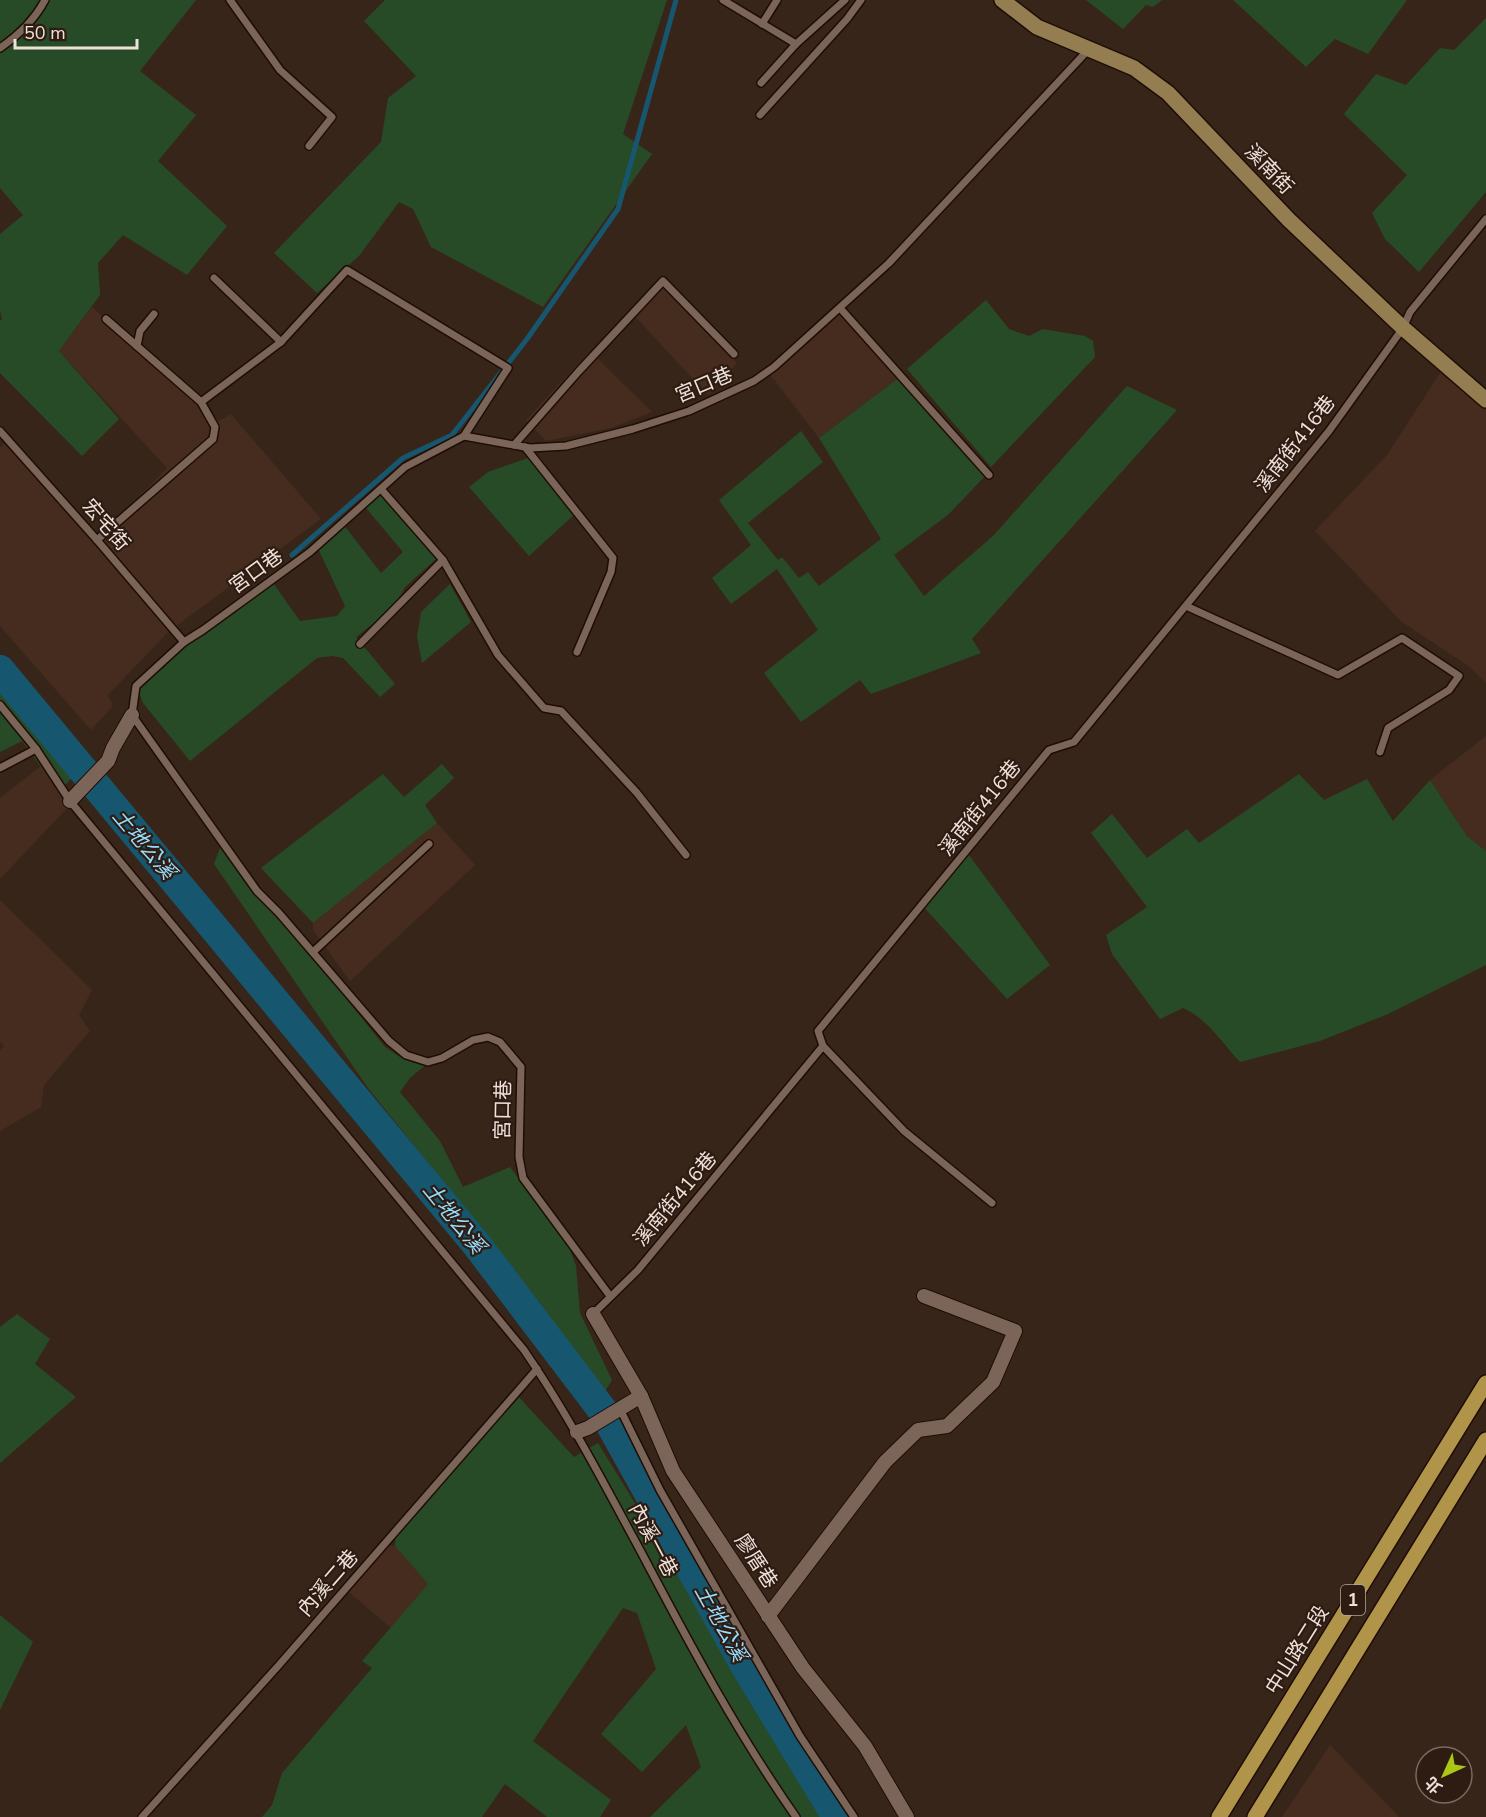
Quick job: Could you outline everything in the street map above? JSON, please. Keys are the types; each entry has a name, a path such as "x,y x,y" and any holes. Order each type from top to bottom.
{"main road":[{"name":"中山路二段","path":"1219,1817 1486,1383"},
{"name":"1","path":"1255,1817 1486,1440"}],"street":[{"name":"溪南街","path":"1002,0 1037,27 1134,68 1168,93 1289,220 1403,328 1486,400"},
{"path":"70,801 108,761 132,716"},
{"path":"768,1616 885,1462 918,1430 947,1426 993,1382 1015,1330 924,1296"},
{"name":"廖厝巷","path":"593,1314 641,1396 673,1471 803,1668 865,1746 907,1817"},
{"path":"582,1430 641,1396"}],"lane":[{"path":"0,48 21,33 45,0"},
{"path":"230,0 280,70 332,117 309,146"},
{"path":"723,0 796,44"},
{"path":"762,24 777,0"},
{"path":"761,83 796,44 845,0"},
{"path":"760,115 847,19 861,0"},
{"name":"宮口巷","path":"610,1296 523,1179 519,1157 521,1067 500,1042 488,1037 473,1040 442,1058 428,1062 405,1055 389,1041 257,891 132,716 136,686 184,642 310,552 405,467 464,436 525,447 566,446 633,429 689,411 754,381 774,367 889,263 1090,48"},
{"name":"溪南街416巷","path":"593,1314 638,1270 824,1046 818,1031 1049,750 1074,742 1329,431 1403,328 1410,312 1486,219"},
{"path":"201,402 281,342 347,270 508,368 464,436"},
{"path":"214,278 281,342"},
{"path":"514,445 663,281 734,354"},
{"path":"840,308 989,475"},
{"path":"137,346 140,331 154,314"},
{"path":"98,540 213,439 215,427 201,402 106,319"},
{"name":"宏宅街","path":"0,431 98,540 184,642"},
{"path":"525,447 613,558 611,572 577,652"},
{"path":"381,489 443,560 498,655 544,708 561,711 637,793 686,855"},
{"path":"360,644 443,560"},
{"path":"1186,606 1338,675 1402,638 1459,676 1449,690 1388,729 1380,752"},
{"name":"內溪一巷","path":"0,705 36,749 70,801 524,1350 582,1430 689,1642 762,1769 796,1817"},
{"path":"0,768 36,749"},
{"path":"313,952 429,843"},
{"path":"824,1046 904,1131 993,1203"},
{"name":"內溪二巷","path":"142,1817 537,1369"},
{"path":"620,1409 660,1490 788,1716 854,1817"}],"shaded area":[{"path":"663,287 737,363 708,395 629,310 649,290"},
{"path":"92,307 219,421 231,414 321,519 168,632 108,695 113,706 91,730 0,626 0,447 5,443 98,538 167,468 59,351"},
{"path":"834,307 901,376 819,438 769,373"},
{"path":"590,351 652,412 611,428 546,441 526,420"},
{"path":"1440,373 1486,410 1486,683 1470,667 1402,622 1315,531 1387,455"},
{"path":"1486,736 1486,851 1467,836 1430,780"},
{"path":"41,766 69,806 0,879 0,798"},
{"path":"437,823 475,865 350,981 313,930 313,923"},
{"path":"0,900 92,990 79,1015 90,1031 44,1085 41,1107 0,1131 0,1050 4,1046 0,1042"},
{"path":"378,1546 395,1546 428,1584 391,1628 343,1587"},
{"path":"1330,1745 1399,1817 1282,1817"}],"green space":[{"path":"0,0 196,0 140,71 196,115 158,161 227,226 187,275 123,235 98,263 100,295 59,351 119,419 82,456 0,373 0,321 2,319 0,311 0,234 23,215 0,188"},
{"path":"385,0 667,0 623,134 652,154 543,307 431,247 413,209 399,202 359,256 317,293 274,253 381,142 388,98 416,76 364,21"},
{"path":"1086,0 1162,0 1153,7 1146,5 1123,29"},
{"path":"1233,0 1407,0 1368,54 1335,39 1306,67"},
{"path":"1486,18 1486,192 1419,272 1385,239 1372,213 1407,175 1344,114 1376,74 1406,85 1440,48 1454,50"},
{"path":"986,300 1009,329 1029,336 1043,329 1085,336 1093,341 1095,357 991,467 907,369"},
{"path":"901,376 988,473 948,515 894,555 924,596 994,535 1127,386 1177,410 972,639 981,653 871,694 860,680 801,722 764,673 818,630 777,569 731,604 712,578 751,545 719,500 801,431 823,462 748,523 778,560 782,557 799,578 808,572 819,586 881,539 819,438"},
{"path":"534,456 577,512 529,556 469,487 488,472"},
{"path":"381,492 418,528 436,559 405,587 393,608 356,637 395,684 380,697 343,658 332,656 317,658 190,761 143,703 139,692 143,678 178,643 271,580 300,621 337,616 345,606 315,542 340,520 381,573 403,552 361,502"},
{"path":"450,584 471,622 422,663 417,637 421,612"},
{"path":"0,668 77,773 59,791 22,741 0,752"},
{"path":"442,764 454,778 425,805 437,823 313,923 261,868 383,774 404,797"},
{"path":"1299,774 1324,800 1367,779 1393,821 1430,780 1467,836 1486,851 1486,965 1388,1014 1320,1041 1240,1062 1200,1018 1183,1008 1160,1019 1112,954 1106,935 1147,907 1091,833 1112,814 1147,858 1187,829 1199,843"},
{"path":"220,848 248,877 385,1047 400,1057 428,1063 410,1078 400,1092 440,1141 463,1187 510,1167 569,1247 576,1266 580,1313 612,1380 603,1395 542,1306 368,1088 214,864"},
{"path":"966,851 1050,965 1007,999 921,904"},
{"path":"17,1314 50,1339 35,1364 76,1397 0,1463 0,1327"},
{"path":"517,1395 574,1457 598,1443 828,1817 650,1817 701,1767 686,1725 642,1772 601,1734 656,1669 637,1613 623,1608 533,1741 611,1800 600,1817 547,1817 505,1784 482,1817 262,1817 272,1805 282,1773 372,1668 362,1661 428,1584 395,1546 396,1528"},
{"path":"0,1615 33,1642 0,1710"}],"waterway":[{"path":"292,555 403,458 452,435 527,339 618,209 676,0"},
{"name":"土地公溪","path":"0,670 477,1245 603,1411 746,1667 837,1817"}]}
